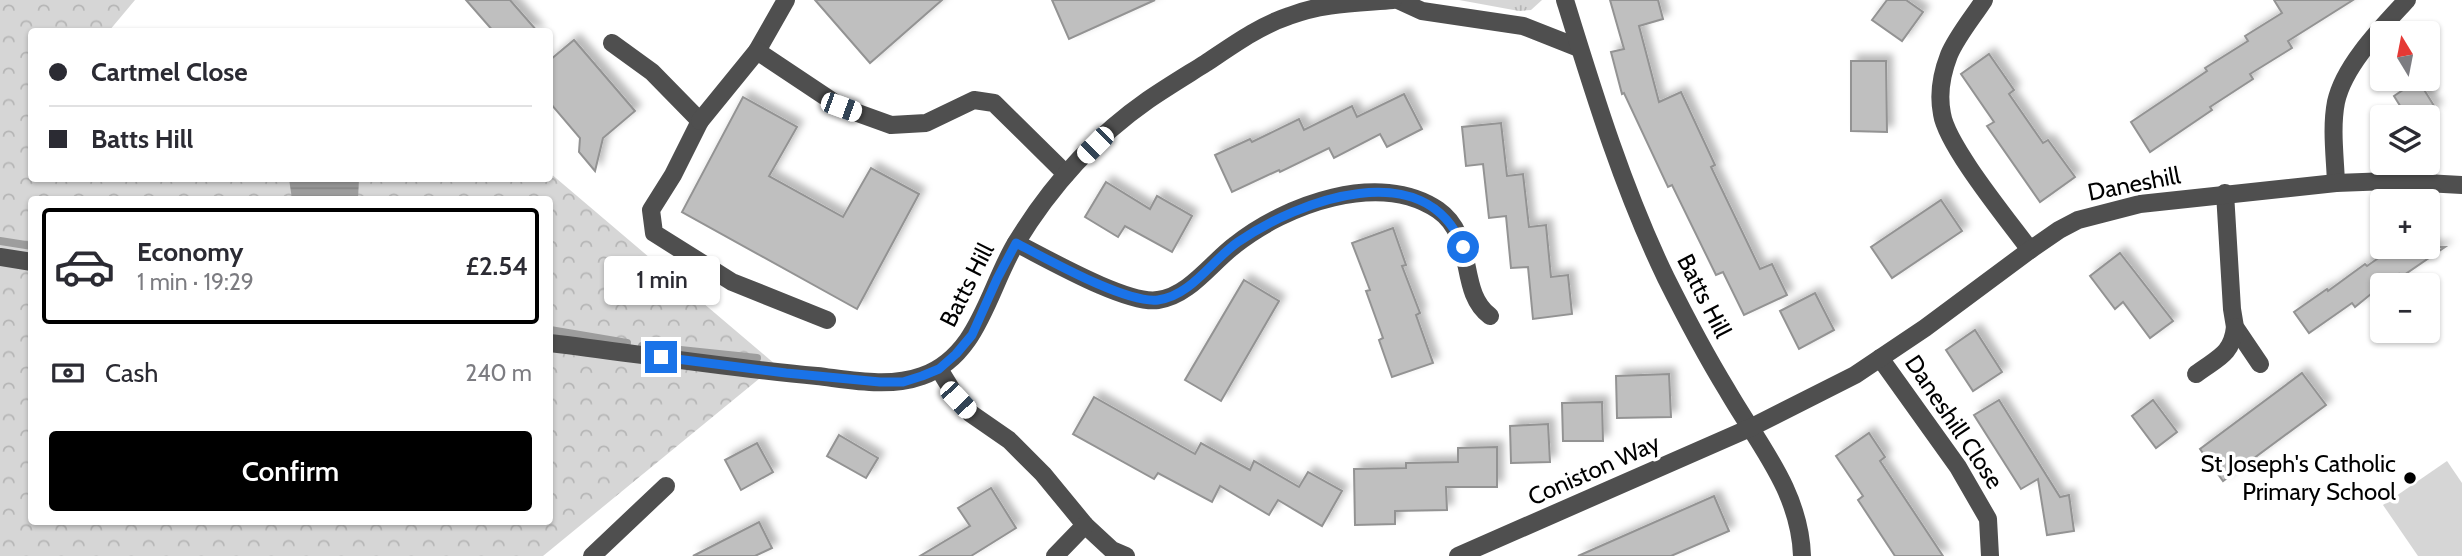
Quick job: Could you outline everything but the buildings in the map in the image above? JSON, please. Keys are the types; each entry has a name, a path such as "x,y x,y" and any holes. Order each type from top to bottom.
{"street":[{"path":"786,0 757,51 701,121 651,210 654,233 732,282 827,320"},
{"name":"Batts Hill","path":"553,343 880,382 903,382 939,369 972,335 1016,243 1066,174 1147,100 1253,32 1288,16 1322,6 1393,0"},
{"path":"1398,0 1422,11 1523,26 1579,48"},
{"name":"Batts Hill","path":"1565,0 1619,169 1689,323 1788,491 1801,533 1802,556"},
{"path":"1984,0 1950,51 1943,72 1941,113 1947,131 1961,154 2030,250"},
{"path":"2336,183 2334,125 2337,99 2349,71 2407,0"},
{"path":"612,43 652,72 701,121"},
{"path":"757,51 841,107 891,125 926,123 974,100 994,103 1066,174"},
{"name":"Daneshill","path":"1750,428 1844,381 1925,328 2059,230 2078,220 2110,210 2225,194 2336,183 2389,181 2462,185"},
{"path":"1016,243 1127,295 1138,299 1158,300 1180,293 1235,244 1267,223 1302,207 1337,197 1399,193 1421,200 1440,212 1457,230 1474,297 1480,309 1490,316"},
{"path":"2196,374 2228,351 2233,343 2235,327 2225,194"},
{"path":"0,257 28,261"},
{"path":"2235,327 2260,364"},
{"name":"Daneshill Close","path":"1880,358 1958,467 1989,519 1990,556"},
{"path":"939,369 964,406 1009,440 1043,474 1085,525 1112,550 1126,556"},
{"name":"Coniston Way","path":"1458,556 1750,428"},
{"path":"592,556 666,486"},
{"path":"1055,556 1085,525"}],"green space":[{"path":"0,0 135,0 112,28 28,28 28,182 553,182 553,176 776,365 543,556 0,556"},
{"path":"1459,0 1542,0 1531,10 1519,11"},
{"path":"2447,461 2462,483 2462,556 2418,556 2383,505"}],"shaded area":[{"path":"289,182 359,182 358,196 292,196"}],"waterway":[{"path":"0,241 28,245"},
{"path":"553,331 627,343"},
{"path":"642,346 757,358"}],"place":[{"name":"St Joseph's Catholic Primary School","path":"2410,478"}],"route":[{"path":"661,357 786,373 903,382 939,369 972,335 1016,243 1093,281 1138,299 1158,300 1180,293 1235,244 1267,223 1302,207 1337,197 1399,193 1421,200 1440,212 1457,230 1463,247"}]}
